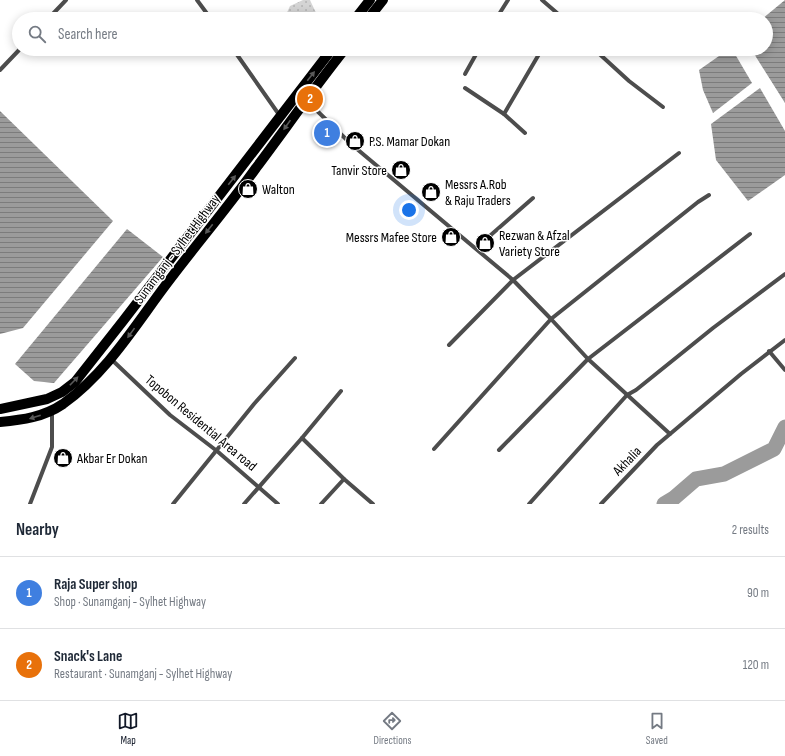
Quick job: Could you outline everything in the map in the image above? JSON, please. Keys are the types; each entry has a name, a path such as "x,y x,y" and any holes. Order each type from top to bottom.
{"main road":[{"path":"361,12 370,0"},
{"path":"374,12 383,0"},
{"name":"Sunamganj - Sylhet Highway","path":"0,409 47,399 62,392 75,382 327,56"},
{"name":"Sunamganj - Sylhet Highway","path":"0,422 26,419 52,411 87,384 111,358 170,279 256,169 339,56"}],"street":[{"path":"55,12 66,0"},
{"path":"198,0 206,12"},
{"path":"500,12 508,0"},
{"path":"542,0 555,12"},
{"path":"0,70 13,56"},
{"path":"238,56 280,116"},
{"path":"465,74 475,56"},
{"path":"504,114 538,56"},
{"path":"602,56 663,107"},
{"path":"465,88 504,114 525,133"},
{"path":"306,99 351,144 513,280 588,359 670,434"},
{"path":"449,345 513,280 679,153"},
{"path":"434,449 551,319 604,275 709,195"},
{"path":"476,248 533,198"},
{"path":"499,450 588,359 750,234"},
{"path":"529,504 627,395 636,390 713,328 785,274"},
{"name":"Akhalia","path":"601,504 652,450 769,351 785,340"},
{"path":"769,351 785,370"},
{"name":"Topobon Residential Area road","path":"111,358 170,415 217,451 278,504"},
{"path":"173,504 254,404 295,358"},
{"name":"Topobon Residential Area road","path":"244,504 341,391"},
{"path":"30,504 52,447 52,411"},
{"path":"302,438 344,479 373,504"},
{"path":"321,504 344,479"}],"shaded area":[{"path":"303,0 310,0 316,12 287,12 290,6"},
{"path":"785,0 785,103 755,56 773,56 773,12 770,12"},
{"path":"719,56 736,56 752,83 713,113 703,90 699,70"},
{"path":"760,88 785,131 785,175 748,201 716,160 711,124"},
{"path":"0,111 113,221 23,328 0,334"},
{"path":"127,229 163,257 54,383 34,381 15,364"}],"waterway":[{"path":"664,504 674,498 696,479 724,474 774,449 785,427"}],"place":[{"name":"Snack's Lane","path":"310,99"},
{"name":"Raja Super shop","path":"327,133"},
{"name":"P.S. Mamar Dokan","path":"355,141"},
{"name":"Tanvir Store","path":"401,170"},
{"name":"Walton","path":"248,189"},
{"name":"Messrs A.Rob & Raju Traders","path":"431,192"},
{"name":"Messrs Mafee Store","path":"451,237"},
{"name":"Rezwan & Afzal Variety Store","path":"485,243"},
{"name":"Akbar Er Dokan","path":"63,458"}]}
